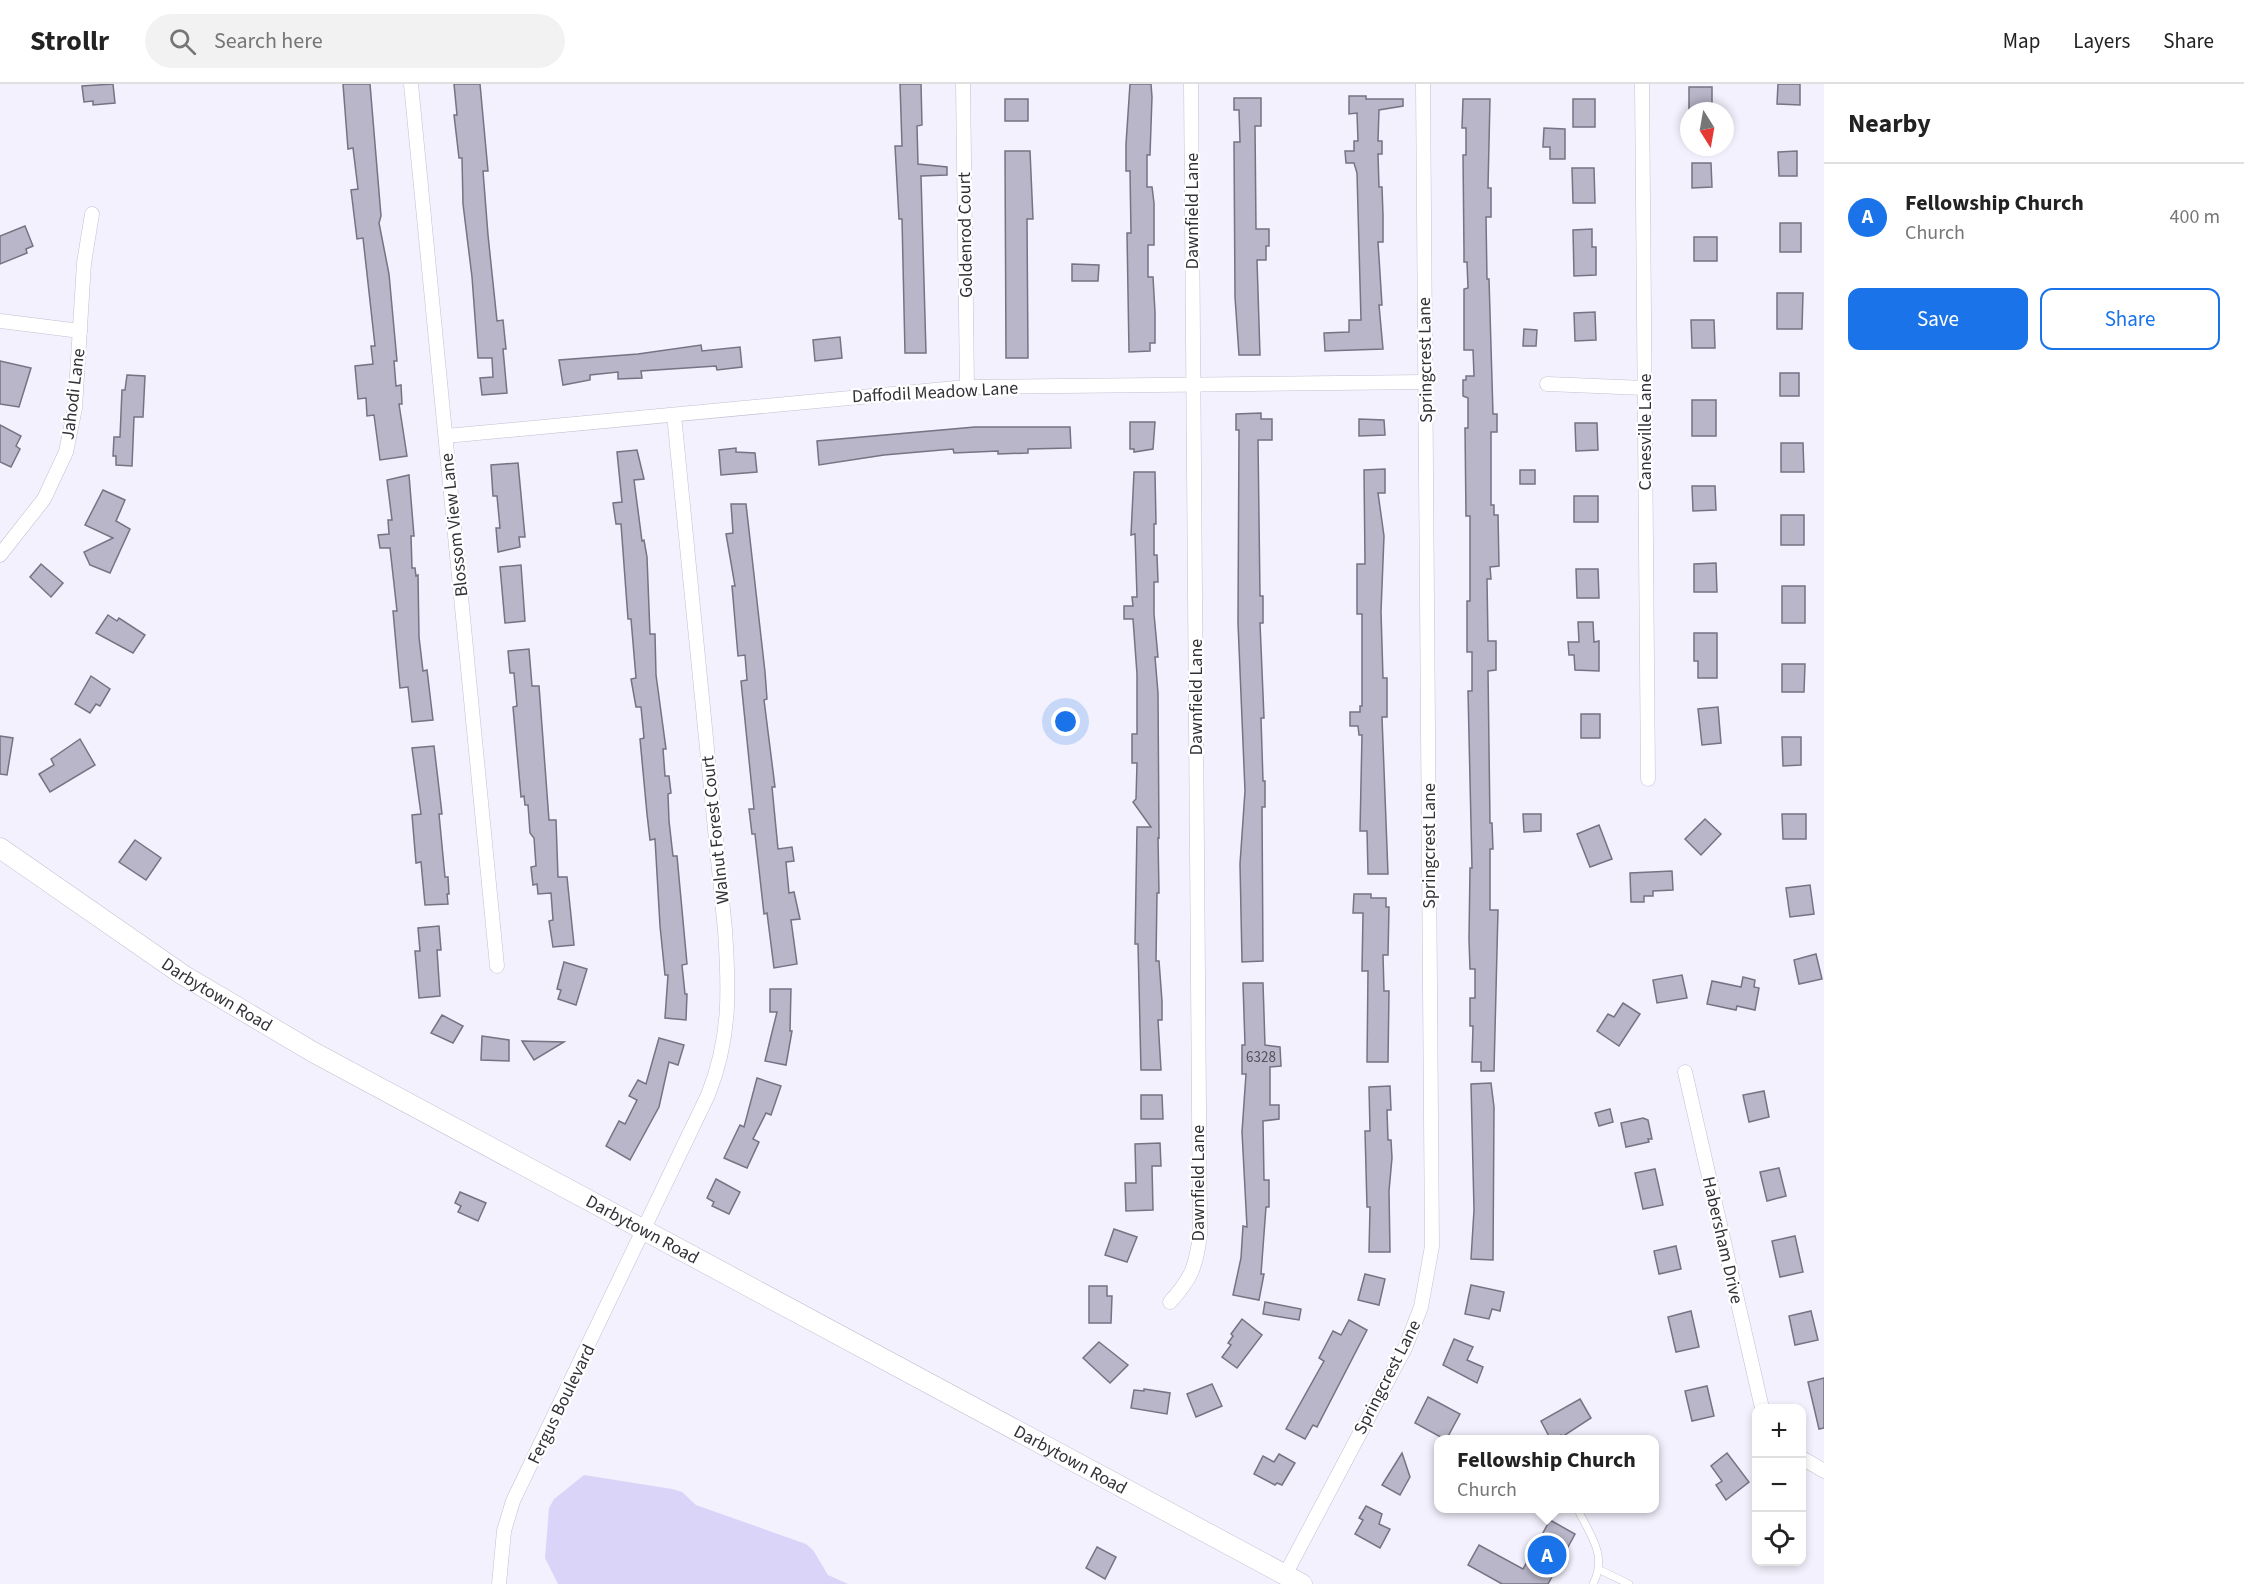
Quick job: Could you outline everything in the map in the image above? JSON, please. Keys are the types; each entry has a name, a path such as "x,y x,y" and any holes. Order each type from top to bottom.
{"main road":[{"name":"Darbytown Road","path":"0,848 183,975 249,1015 1302,1584"}],"street":[{"name":"Blossom View Lane","path":"411,84 497,966"},
{"name":"Goldenrod Court","path":"963,84 967,387"},
{"name":"Dawnfield Lane","path":"1170,1302 1188,1282 1194,1270 1200,1235 1191,84"},
{"name":"Springcrest Lane","path":"1285,1575 1405,1348 1421,1307 1429,1273 1432,1245 1423,84"},
{"name":"Canesville Lane","path":"1642,84 1648,779"},
{"name":"Jahodi Lane","path":"0,555 44,499 66,453 75,408 84,263 92,214"},
{"path":"0,321 80,331"},
{"name":"Daffodil Meadow Lane","path":"446,436 967,387 1425,382"},
{"path":"1547,384 1645,388"},
{"name":"Walnut Forest Court","path":"645,1230 716,1076 728,1016 729,988 674,415"},
{"name":"Habersham Drive","path":"1684,1072 1761,1404"},
{"name":"Fergus Boulevard","path":"499,1584 504,1531 513,1502 645,1230"},
{"path":"1806,1460 1824,1471"}],"lane":[{"path":"1579,1513 1600,1560 1600,1570 1593,1584"},
{"path":"1600,1570 1629,1584"}],"shaded area":[{"path":"584,1475 682,1492 696,1505 806,1544 813,1550 828,1575 848,1584 558,1584 545,1558 549,1508 554,1499"}],"building":[{"path":"113,84 115,103 93,105 93,101 84,102 82,86"},
{"path":"343,84 370,84 381,216 379,223 389,274 397,361 394,361 396,386 401,385 402,404 399,404 407,456 380,460 374,415 367,416 366,398 358,399 355,366 373,364 371,346 375,346 363,238 357,239 351,190 358,189 353,148 348,149"},
{"path":"454,84 480,84 488,171 483,171 488,235 497,321 503,320 507,393 482,395 480,378 493,377 492,358 478,358 472,277 463,204 462,158 459,158 454,115 457,115"},
{"path":"900,84 921,84 922,125 917,126 918,164 947,167 947,175 921,176 926,353 905,353 902,219 899,219 895,146 902,146"},
{"path":"1130,84 1151,84 1147,187 1152,187 1154,203 1154,245 1148,245 1148,277 1153,277 1155,343 1150,343 1150,351 1129,352 1127,233 1131,233 1130,171 1126,171 1126,144"},
{"path":"1778,84 1800,84 1800,105 1777,104"},
{"path":"1689,87 1712,87 1712,102 1689,102"},
{"path":"1349,96 1366,96 1366,99 1403,99 1403,106 1379,110 1378,141 1382,141 1382,154 1378,154 1379,187 1382,187 1383,242 1378,242 1382,305 1379,305 1383,349 1325,351 1324,333 1349,332 1349,320 1361,320 1357,173 1354,163 1346,163 1345,151 1354,151 1354,141 1358,141 1357,113 1349,114"},
{"path":"1234,98 1261,98 1261,126 1255,126 1256,229 1269,229 1269,246 1266,246 1266,260 1257,260 1260,355 1239,355 1235,297 1234,142 1240,142 1239,110 1234,110"},
{"path":"1005,99 1028,99 1028,121 1005,121"},
{"path":"1463,99 1490,99 1488,188 1491,188 1491,217 1486,217 1487,279 1489,279 1493,414 1497,414 1497,432 1491,432 1491,505 1494,505 1494,515 1498,515 1499,566 1490,567 1491,579 1487,579 1488,641 1496,641 1496,670 1488,671 1490,823 1492,823 1493,849 1490,849 1490,910 1498,910 1494,1071 1481,1071 1481,1062 1472,1062 1473,1026 1470,1026 1470,998 1475,998 1475,969 1470,969 1469,939 1470,868 1472,868 1468,691 1472,691 1472,652 1467,652 1467,601 1470,601 1470,516 1466,516 1465,428 1468,428 1468,398 1463,396 1463,380 1466,380 1466,376 1474,376 1473,350 1464,350 1464,289 1468,288 1467,262 1464,262 1463,155 1466,155 1466,128 1462,128"},
{"path":"1573,99 1595,99 1595,127 1573,127"},
{"path":"1544,128 1565,129 1565,159 1550,159 1550,147 1543,147"},
{"path":"1005,151 1030,151 1033,219 1027,219 1028,358 1006,358"},
{"path":"1797,151 1797,176 1779,176 1778,152"},
{"path":"1692,163 1711,163 1712,187 1692,188"},
{"path":"1572,168 1594,168 1595,203 1573,203"},
{"path":"1780,223 1801,223 1801,252 1780,252"},
{"path":"25,226 33,246 26,249 27,253 0,264 0,236"},
{"path":"1592,229 1592,247 1596,247 1596,275 1574,276 1573,230"},
{"path":"1694,237 1717,237 1717,261 1694,261"},
{"path":"1072,264 1099,265 1098,281 1072,281"},
{"path":"1777,293 1803,293 1802,329 1777,329"},
{"path":"1595,312 1596,340 1575,341 1574,313"},
{"path":"1691,320 1714,320 1715,348 1692,348"},
{"path":"1524,329 1537,330 1536,346 1523,346"},
{"path":"840,337 842,358 815,361 813,340"},
{"path":"701,345 702,351 740,347 742,367 717,370 716,366 641,371 642,378 618,379 618,372 590,375 590,380 563,385 559,360 638,354"},
{"path":"0,361 31,368 19,407 0,404"},
{"path":"1780,373 1799,373 1799,396 1780,396"},
{"path":"127,375 145,376 143,417 134,417 132,466 116,465 116,456 113,456 114,437 120,437 122,390 125,390"},
{"path":"1692,400 1716,400 1716,436 1692,436"},
{"path":"1261,413 1261,419 1272,419 1272,440 1258,440 1260,596 1263,596 1263,623 1260,623 1264,718 1261,718 1263,781 1265,781 1265,807 1262,807 1263,961 1242,962 1240,864 1245,791 1238,623 1239,430 1236,430 1236,414"},
{"path":"1359,419 1384,420 1385,435 1359,436"},
{"path":"1130,422 1155,422 1153,449 1134,452 1134,449 1130,449"},
{"path":"1575,423 1597,423 1598,450 1576,451"},
{"path":"0,425 21,436 16,446 20,449 11,467 0,462"},
{"path":"975,427 1070,427 1071,448 1028,449 1028,453 998,454 998,451 954,453 953,449 884,455 819,465 817,441"},
{"path":"1781,443 1803,443 1804,472 1781,472"},
{"path":"736,448 736,452 755,453 757,472 721,475 719,450"},
{"path":"637,450 644,479 634,480 642,541 644,540 647,557 650,634 655,634 656,675 666,749 663,749 665,776 669,776 671,793 668,794 669,821 673,856 677,856 687,964 682,965 685,994 687,994 686,1020 665,1018 668,975 665,975 660,926 655,839 650,840 647,814 640,739 644,738 641,707 636,707 631,679 636,678 631,619 628,619 621,524 616,524 613,503 622,502 617,452"},
{"path":"518,463 525,537 519,537 520,547 498,552 496,528 500,528 497,496 493,496 491,465"},
{"path":"1385,469 1385,493 1378,493 1384,536 1381,612 1383,678 1387,678 1387,717 1382,717 1388,874 1368,874 1367,831 1360,831 1362,735 1359,735 1358,726 1350,726 1350,712 1360,712 1360,706 1362,706 1362,614 1357,614 1357,564 1365,564 1364,470"},
{"path":"1520,470 1535,470 1535,484 1520,484"},
{"path":"1134,472 1155,472 1154,555 1157,555 1158,582 1154,582 1154,614 1158,657 1155,657 1158,693 1159,839 1158,837 1159,893 1157,893 1156,961 1159,961 1162,1001 1162,1020 1158,1020 1161,1070 1141,1070 1138,944 1135,944 1137,827 1151,827 1133,802 1136,799 1137,763 1132,763 1132,734 1137,734 1137,674 1133,619 1124,619 1124,606 1133,606 1132,597 1137,597 1135,534 1131,535"},
{"path":"409,475 414,536 411,536 412,568 415,568 416,576 418,575 419,637 423,671 427,670 433,720 412,722 408,687 400,688 393,611 397,611 390,548 380,548 378,535 389,534 388,520 392,520 387,480"},
{"path":"1692,486 1715,486 1716,510 1693,511"},
{"path":"103,490 125,500 116,521 130,529 110,573 90,565 84,552 113,538 85,525"},
{"path":"1574,496 1598,496 1598,522 1574,522"},
{"path":"731,504 746,504 765,672 767,699 764,700 775,787 772,787 778,849 792,847 794,861 786,862 789,893 794,892 800,919 791,920 797,964 774,968 767,913 764,914 755,834 752,834 749,809 754,809 741,681 747,680 745,655 738,656 732,586 735,586 726,534 733,533"},
{"path":"1781,515 1804,515 1804,545 1781,545"},
{"path":"1716,563 1717,592 1694,592 1694,564"},
{"path":"41,564 63,583 51,597 30,577"},
{"path":"521,565 525,621 505,623 500,567"},
{"path":"1576,569 1598,569 1599,598 1577,598"},
{"path":"1782,586 1805,586 1805,623 1782,623"},
{"path":"108,615 117,621 119,618 145,635 133,653 96,633"},
{"path":"1578,622 1593,622 1594,642 1599,641 1599,671 1575,670 1574,655 1569,655 1568,642 1579,642"},
{"path":"1694,633 1717,633 1717,678 1698,678 1698,661 1694,661"},
{"path":"529,649 532,686 539,686 549,820 556,820 558,877 567,877 574,945 553,947 549,921 553,920 551,893 538,894 537,884 533,885 531,867 536,866 534,838 530,833 528,805 525,805 524,796 521,797 513,707 517,706 514,673 510,673 508,651"},
{"path":"1782,664 1805,664 1804,692 1782,692"},
{"path":"91,676 110,689 100,706 96,704 90,713 75,704"},
{"path":"1718,707 1721,743 1702,745 1698,709"},
{"path":"1581,714 1600,714 1600,738 1581,738"},
{"path":"0,736 13,738 7,775 0,774"},
{"path":"1782,737 1801,737 1801,765 1783,766"},
{"path":"80,739 95,765 50,792 39,774 54,765 51,759"},
{"path":"434,746 442,814 439,814 445,877 448,877 449,894 447,894 448,904 425,905 421,862 416,863 412,815 421,814 412,748"},
{"path":"1523,814 1541,814 1541,831 1524,832"},
{"path":"1782,814 1806,814 1806,839 1783,839"},
{"path":"1705,819 1721,834 1701,855 1685,839"},
{"path":"1599,825 1612,859 1590,867 1577,834"},
{"path":"135,840 161,858 146,880 119,862"},
{"path":"1672,871 1673,890 1653,891 1653,896 1644,896 1644,902 1631,902 1630,873"},
{"path":"1810,885 1814,914 1790,917 1786,888"},
{"path":"1354,894 1371,894 1371,898 1386,898 1386,907 1389,907 1388,955 1383,955 1384,991 1389,991 1388,1062 1367,1062 1368,971 1362,971 1363,913 1353,913"},
{"path":"439,926 441,950 437,950 440,996 419,998 415,951 420,951 418,928"},
{"path":"1816,954 1822,979 1799,984 1794,960"},
{"path":"564,962 587,969 576,1005 558,999 561,990 557,989"},
{"path":"1682,975 1687,998 1657,1003 1653,980"},
{"path":"1743,977 1755,980 1754,987 1759,988 1755,1010 1737,1006 1736,1010 1707,1004 1712,981 1741,987"},
{"path":"1243,983 1263,983 1265,1045 1280,1047 1281,1066 1270,1067 1270,1105 1279,1105 1279,1119 1263,1121 1264,1180 1269,1180 1269,1207 1266,1207 1261,1274 1264,1274 1259,1300 1233,1295 1241,1258 1243,1226 1247,1227 1242,1132 1246,1074 1242,1074 1242,1045 1245,1045"},
{"path":"770,989 791,989 790,1031 792,1031 786,1065 765,1061 777,1012 770,1012"},
{"path":"1623,1003 1640,1014 1619,1046 1597,1031 1608,1014 1614,1017"},
{"path":"442,1015 463,1026 453,1043 431,1033"},
{"path":"482,1036 509,1040 509,1061 481,1060"},
{"path":"659,1038 684,1045 678,1065 669,1062 659,1107 630,1160 606,1146 619,1121 625,1124 637,1100 629,1096 638,1080 646,1084"},
{"path":"522,1041 564,1042 534,1060"},
{"path":"757,1078 781,1086 771,1115 766,1113 753,1139 759,1142 747,1168 724,1158 740,1125 744,1127"},
{"path":"1491,1083 1494,1107 1493,1260 1471,1259 1474,1210 1471,1084"},
{"path":"1390,1086 1391,1110 1387,1110 1388,1140 1391,1140 1392,1158 1389,1191 1390,1252 1369,1252 1370,1207 1367,1207 1365,1131 1370,1131 1369,1087"},
{"path":"1764,1091 1769,1117 1749,1122 1743,1095"},
{"path":"1141,1095 1162,1095 1163,1119 1141,1119"},
{"path":"1610,1109 1613,1122 1599,1126 1595,1113"},
{"path":"1643,1118 1648,1120 1652,1139 1648,1139 1649,1142 1626,1147 1621,1123"},
{"path":"1160,1143 1161,1166 1152,1166 1153,1210 1126,1211 1125,1183 1136,1183 1135,1144"},
{"path":"1779,1168 1786,1196 1767,1201 1760,1172"},
{"path":"1655,1169 1663,1205 1643,1209 1635,1173"},
{"path":"716,1179 740,1192 729,1214 712,1206 714,1202 707,1198"},
{"path":"460,1192 486,1203 478,1221 458,1212 461,1206 455,1203"},
{"path":"1114,1229 1137,1237 1127,1262 1105,1255"},
{"path":"1795,1236 1803,1272 1780,1277 1772,1241"},
{"path":"1676,1246 1681,1269 1659,1274 1654,1251"},
{"path":"1365,1274 1385,1279 1379,1305 1358,1300"},
{"path":"1471,1285 1504,1292 1500,1311 1492,1309 1489,1319 1465,1314"},
{"path":"1089,1286 1107,1286 1107,1296 1112,1296 1111,1323 1089,1323"},
{"path":"1265,1302 1301,1309 1299,1320 1263,1314"},
{"path":"1691,1311 1699,1347 1676,1352 1668,1317"},
{"path":"1811,1311 1818,1340 1795,1345 1789,1316"},
{"path":"1242,1319 1262,1335 1237,1368 1222,1357 1231,1345 1228,1343 1233,1336 1231,1334"},
{"path":"1349,1320 1367,1330 1317,1427 1313,1425 1305,1439 1286,1429 1324,1361 1319,1358 1333,1331 1341,1335"},
{"path":"1454,1339 1473,1347 1467,1360 1483,1367 1477,1383 1443,1365"},
{"path":"1099,1342 1128,1365 1110,1383 1083,1358"},
{"path":"1824,1378 1824,1428 1819,1429 1808,1382"},
{"path":"1212,1384 1222,1406 1196,1417 1187,1394"},
{"path":"1707,1386 1714,1416 1692,1421 1685,1391"},
{"path":"1144,1389 1170,1393 1167,1414 1131,1408 1134,1390 1144,1391"},
{"path":"1428,1397 1460,1414 1449,1435 1437,1435 1415,1423"},
{"path":"1580,1399 1591,1418 1565,1435 1548,1435 1541,1421"},
{"path":"1402,1453 1410,1477 1400,1495 1382,1485"},
{"path":"1727,1453 1749,1482 1726,1500 1716,1485 1722,1481 1711,1466"},
{"path":"1279,1454 1295,1463 1282,1485 1277,1483 1275,1485 1254,1474 1263,1456 1274,1462"},
{"path":"1366,1506 1382,1514 1379,1524 1390,1529 1380,1548 1355,1534 1363,1520 1359,1518"},
{"path":"1550,1520 1575,1534 1548,1584 1502,1584 1468,1565 1479,1545 1523,1569"},
{"path":"1097,1547 1116,1557 1105,1579 1086,1568"}],"place":[{"name":"Fellowship Church","path":"1547,1555"}]}
